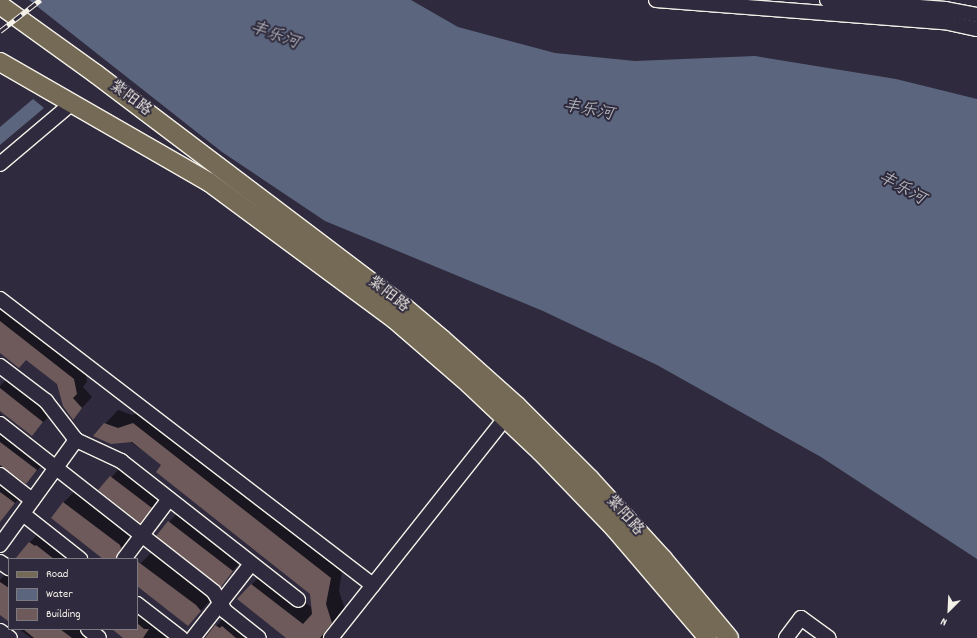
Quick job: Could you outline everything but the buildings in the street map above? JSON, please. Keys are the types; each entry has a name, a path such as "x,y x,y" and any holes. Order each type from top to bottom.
{"main road":[{"name":"紫阳路","path":"0,5 96,74 442,339 517,406 590,479 663,559 728,638"},
{"name":"紫阳路","path":"0,62 71,104 154,148 238,201 394,319 506,417 615,529 708,638"}],"street":[{"path":"656,0 944,22 977,29"},
{"path":"827,0 946,9 977,15"},
{"path":"0,164 71,104"},
{"path":"0,299 373,585"},
{"path":"0,366 46,401 76,440 121,461 298,600"},
{"path":"331,638 506,417"},
{"path":"0,424 214,592 225,611 259,638"},
{"path":"3,536 23,514 76,440"},
{"path":"0,475 32,500"},
{"path":"125,558 169,499"},
{"path":"23,514 79,558"},
{"path":"193,638 251,564"},
{"path":"138,605 180,638"},
{"path":"786,638 801,618 829,638"},
{"path":"0,631 10,638"}],"water":[{"name":"丰乐河","path":"29,0 411,0 458,27 555,53 635,61 755,56 896,79 977,99 977,559 821,457 657,365 543,311 325,221 222,152"},
{"path":"33,99 44,108 0,145 0,127"}],"railway":[{"path":"0,31 40,0"}]}
